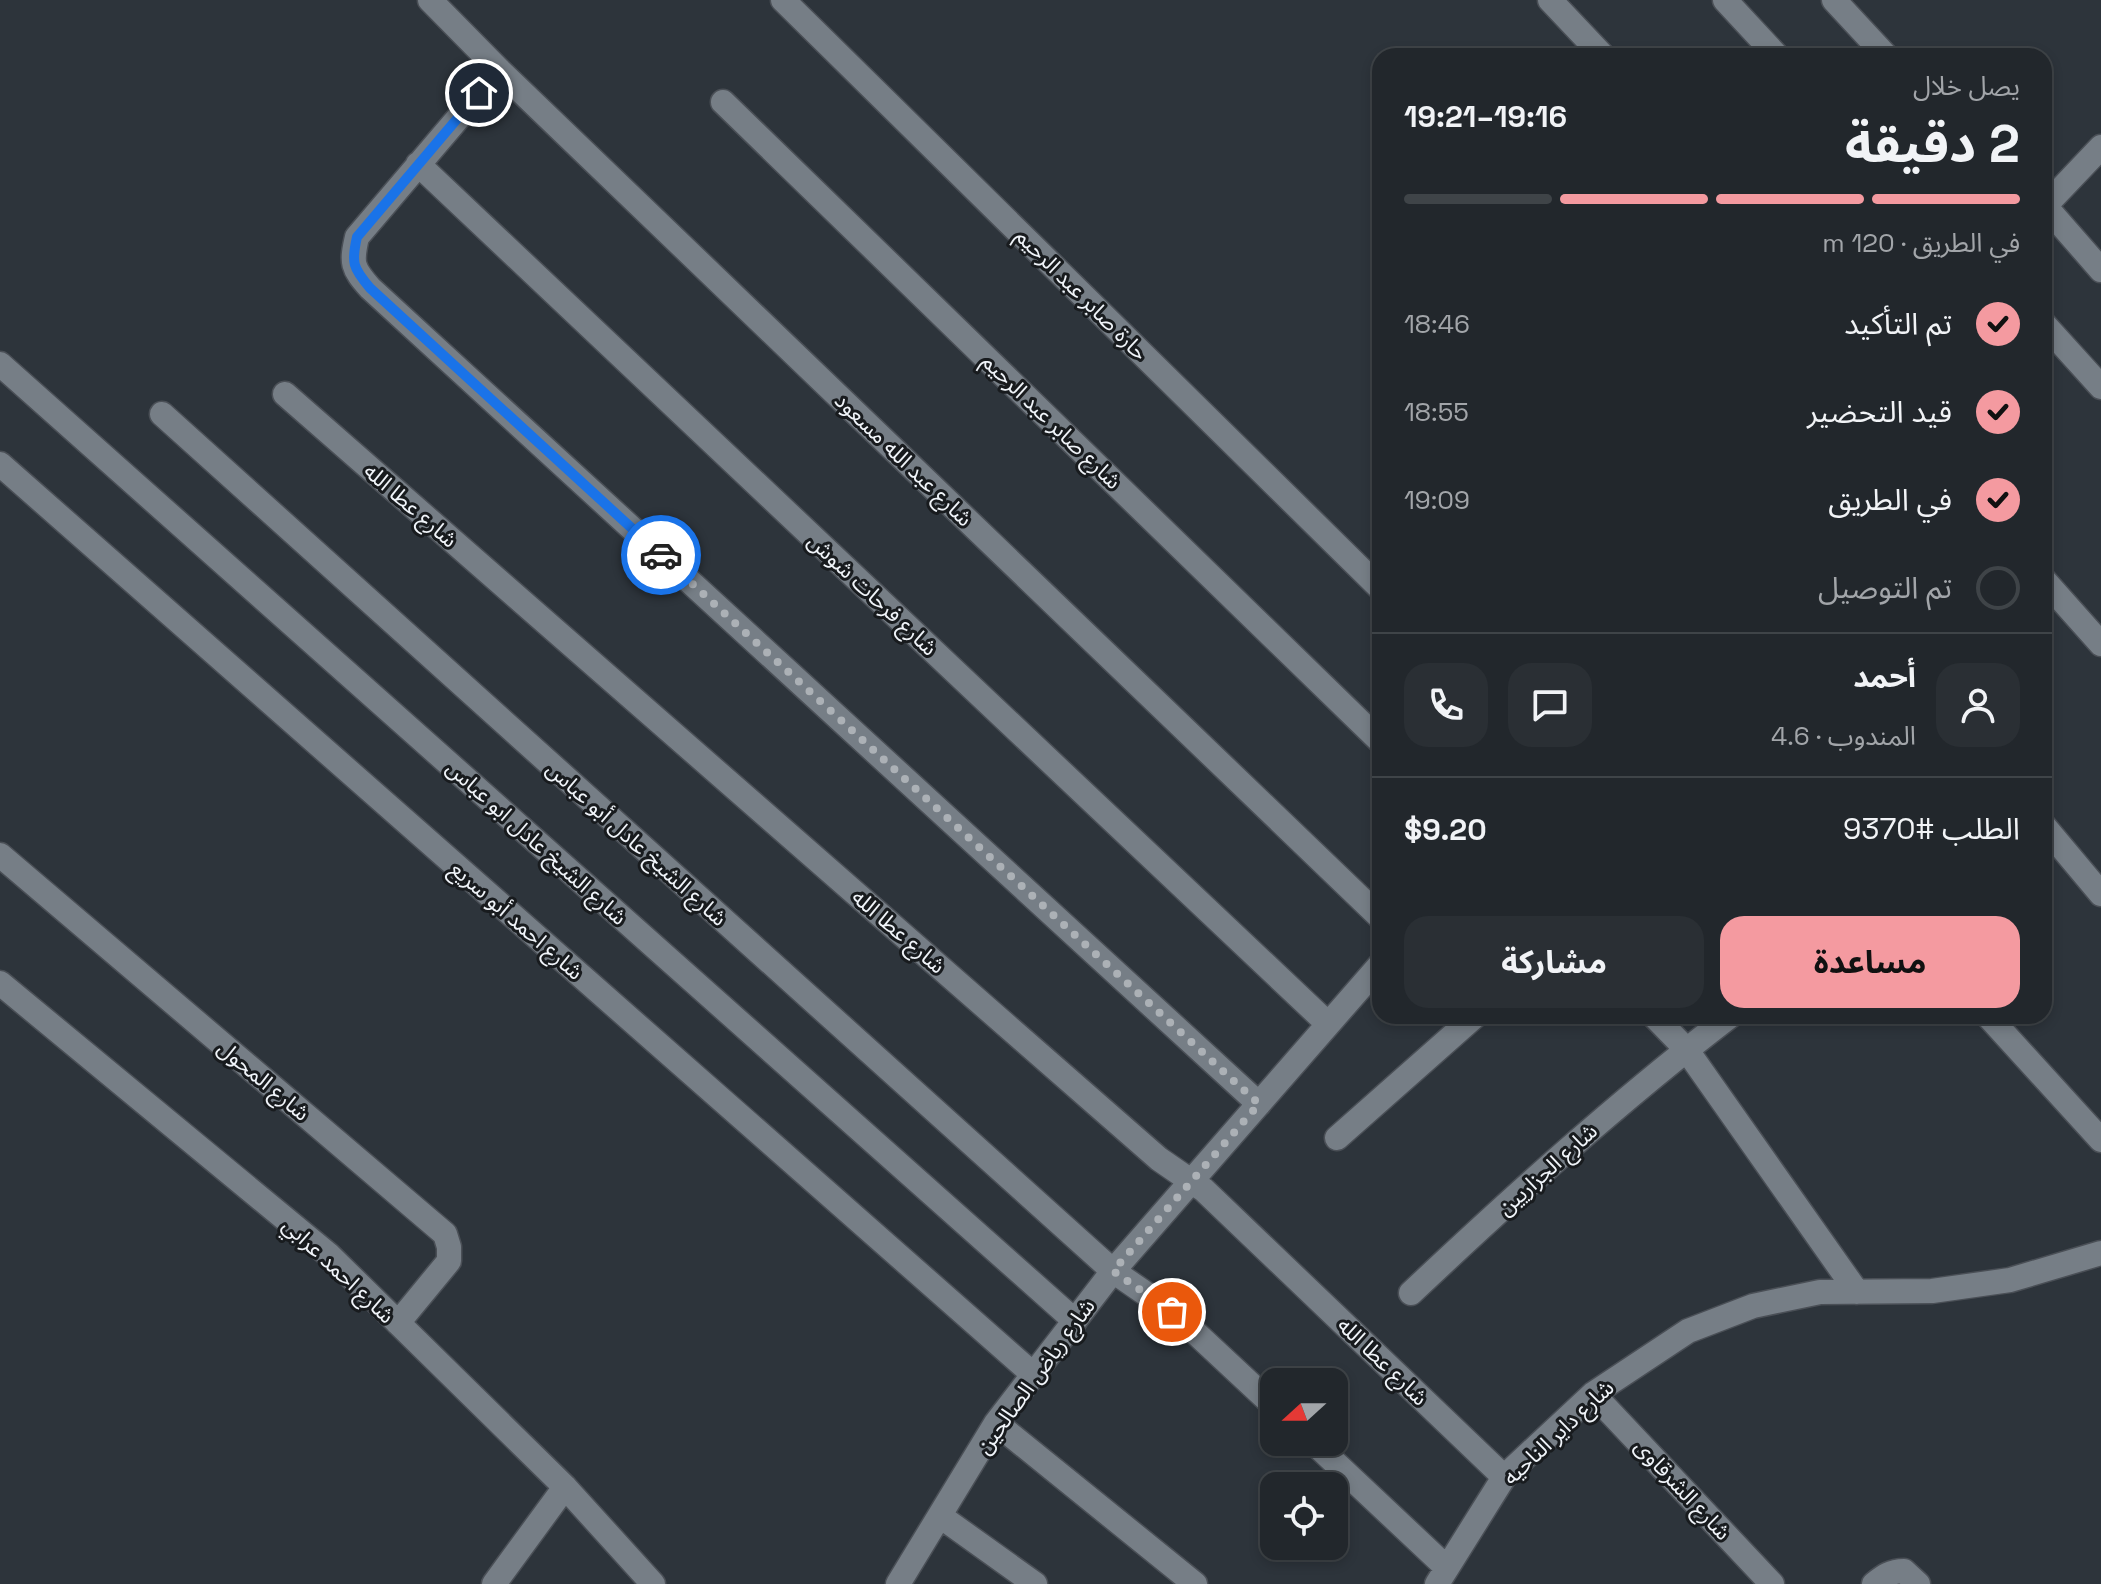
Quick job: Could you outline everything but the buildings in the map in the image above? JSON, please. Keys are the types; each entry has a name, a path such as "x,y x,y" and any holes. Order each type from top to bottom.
{"street":[{"name":"شارع عبد الله مسعود","path":"430,0 499,70 1372,909"},
{"name":"حارة صابر عبد الرحيم","path":"783,0 1372,580"},
{"path":"1550,0 1595,48"},
{"path":"1725,0 1770,48"},
{"path":"1834,0 1879,48"},
{"path":"499,70 357,237 353,255 356,272 1259,1104"},
{"name":"شارع صابر عبد الرحيم","path":"723,102 1372,733"},
{"path":"2052,199 2101,147"},
{"name":"شارع فرحات شوش","path":"418,164 1327,1023"},
{"path":"2052,216 2101,270"},
{"path":"2052,333 2101,387"},
{"name":"شارع الشيخ عادل ابو عباس","path":"0,364 1075,1321"},
{"name":"شارع عطا الله","path":"285,394 1147,1149 1204,1190 1504,1477"},
{"name":"شارع الشيخ عادل أبو عباس","path":"162,414 1113,1271 1185,1323 1260,1393"},
{"name":"شارع احمد أبو سريع","path":"0,464 1034,1375"},
{"path":"2052,589 2101,644"},
{"path":"2052,836 2101,894"},
{"name":"شارع المحول","path":"0,855 445,1234 449,1261 398,1323"},
{"name":"شارع رياض الصالحين","path":"898,1584 996,1423 1113,1271 1372,974"},
{"name":"شارع احمد عرابي","path":"0,983 329,1255 565,1487 653,1584"},
{"path":"1337,1138 1466,1024"},
{"path":"1662,1024 1686,1049 1857,1292"},
{"name":"شارع الجزاريين","path":"1411,1293 1523,1188 1639,1087 1719,1024"},
{"path":"1995,1024 2101,1140"},
{"name":"شارع داير الناحيه","path":"1442,1576 1504,1477 1593,1394 1688,1331 1753,1306 1820,1292 1932,1291 2010,1280 2101,1253"},
{"name":"شارع الشرقاوى","path":"1593,1394 1772,1584"},
{"path":"996,1423 1195,1584"},
{"path":"1326,1456 1442,1576"},
{"path":"494,1584 565,1487"},
{"path":"940,1516 1035,1584"},
{"path":"1874,1584 1895,1571 1904,1571 1918,1584"}],"way so far":[{"path":"661,555 1259,1104 1113,1271 1172,1312"}],"route":[{"path":"479,93 357,237 353,255 356,272 661,555"}]}
